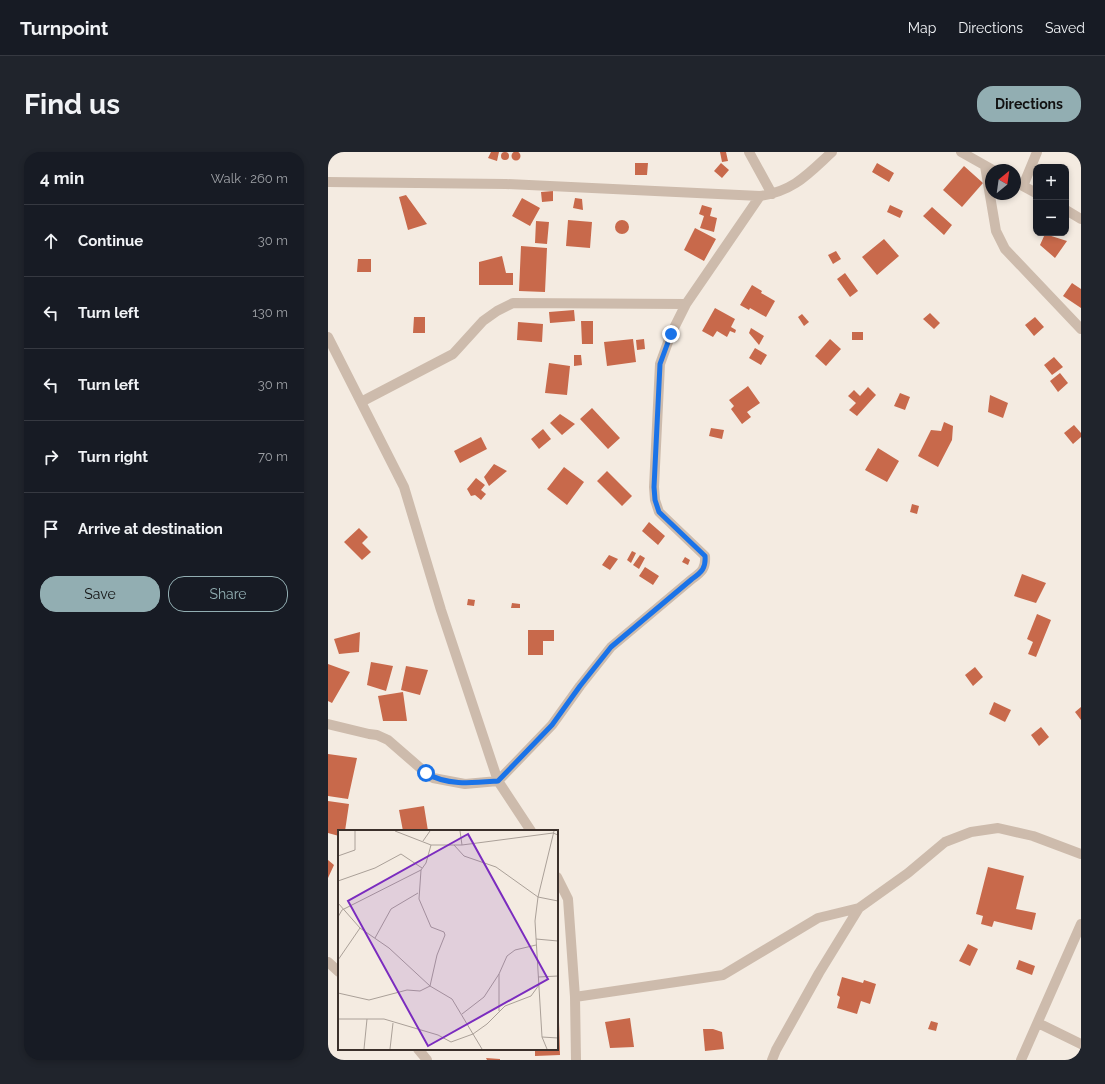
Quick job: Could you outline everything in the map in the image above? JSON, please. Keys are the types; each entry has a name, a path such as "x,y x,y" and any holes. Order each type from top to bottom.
{"street":[{"path":"749,152 772,194"},
{"path":"328,182 506,184 760,196 772,194 791,187 803,179 832,152"},
{"path":"961,152 985,166"},
{"path":"1021,180 1037,152"},
{"path":"1021,185 1033,191"},
{"path":"328,724 377,735 388,740 426,773 434,778 465,784 498,781 552,725 611,647 702,572 706,564 705,556 659,512 655,500 654,487 660,364 671,334 686,304 760,196"},
{"path":"993,200 996,231 1005,249 1081,329"},
{"path":"1069,212 1081,219"},
{"path":"361,402 453,354 483,321 497,311 513,303 686,304"},
{"path":"328,337 404,487 441,610 498,781 530,830"},
{"path":"575,997 723,975 818,918 859,908 908,873 945,842 971,832 998,828 1033,836 1081,854"},
{"path":"558,879 568,899 575,997 576,1060"},
{"path":"772,1060 776,1050 819,973 859,908"},
{"path":"1021,1060 1081,924"},
{"path":"328,962 338,971"},
{"path":"1038,1023 1081,1044"},
{"path":"419,1050 427,1060"}],"building":[{"path":"516,151 521,156 516,161 511,156"},
{"path":"491,152 499,152 497,161 488,158"},
{"path":"503,152 507,152 509,156 507,160 503,160 501,158 501,154"},
{"path":"720,152 726,152 728,161 722,162"},
{"path":"635,163 648,163 647,175 635,175"},
{"path":"721,163 729,170 722,178 714,171"},
{"path":"877,163 894,173 889,182 872,172"},
{"path":"964,166 983,183 962,207 943,190"},
{"path":"553,191 553,201 542,202 541,192"},
{"path":"406,195 427,224 408,230 399,197"},
{"path":"522,198 540,208 530,226 512,216"},
{"path":"575,198 582,199 583,210 573,208"},
{"path":"702,205 712,208 710,216 717,218 714,232 700,228 704,216 699,214"},
{"path":"890,205 903,211 900,218 887,212"},
{"path":"932,207 952,225 944,235 923,216"},
{"path":"568,220 592,222 590,248 566,246"},
{"path":"622,220 627,222 629,227 627,232 622,234 617,232 615,227 617,222"},
{"path":"536,221 549,222 547,244 535,243"},
{"path":"695,228 716,239 704,261 684,250"},
{"path":"1044,236 1051,236 1067,241 1055,258 1040,245"},
{"path":"884,239 899,256 877,275 862,257"},
{"path":"521,246 547,248 545,292 519,291"},
{"path":"836,251 841,259 833,264 828,255"},
{"path":"502,256 506,273 513,273 513,285 479,285 479,262"},
{"path":"358,259 371,259 371,272 357,272"},
{"path":"845,273 858,291 850,297 837,279"},
{"path":"1072,283 1081,289 1081,308 1063,296"},
{"path":"752,285 762,291 761,293 775,301 766,317 750,308 749,310 740,305"},
{"path":"715,308 735,319 731,327 736,330 735,333 730,331 727,337 717,331 713,337 702,331"},
{"path":"574,310 575,321 550,323 549,312"},
{"path":"930,313 940,323 934,329 923,319"},
{"path":"802,314 809,322 804,326 798,317"},
{"path":"414,317 425,317 425,333 413,333"},
{"path":"1035,317 1044,327 1034,336 1025,325"},
{"path":"581,321 593,321 593,344 582,344"},
{"path":"518,322 543,324 542,342 517,340"},
{"path":"751,328 764,336 759,345 749,333"},
{"path":"852,332 863,332 863,340 852,340"},
{"path":"633,339 636,362 607,366 604,342"},
{"path":"644,339 645,349 637,350 636,340"},
{"path":"830,339 841,349 826,366 815,356"},
{"path":"755,348 767,355 761,365 749,358"},
{"path":"574,355 581,355 582,365 574,366"},
{"path":"1054,357 1063,367 1052,375 1044,365"},
{"path":"549,363 570,366 567,395 545,393"},
{"path":"1060,373 1068,383 1058,392 1050,381"},
{"path":"748,386 760,403 747,412 751,417 742,424 731,409 734,406 729,400"},
{"path":"868,387 876,395 857,416 849,410 856,403 848,396 854,390 860,396"},
{"path":"900,393 910,397 905,410 894,406"},
{"path":"990,395 1008,403 1003,418 988,412"},
{"path":"592,408 620,438 608,449 580,419"},
{"path":"560,414 575,424 562,435 550,423"},
{"path":"944,422 953,426 952,440 938,467 918,456 931,430 941,431"},
{"path":"1074,425 1081,433 1081,437 1073,444 1064,433"},
{"path":"711,428 724,430 722,439 709,436"},
{"path":"543,429 551,439 539,449 531,439"},
{"path":"481,437 487,449 460,463 454,451"},
{"path":"878,448 899,461 887,482 865,470"},
{"path":"494,464 507,471 489,486 484,477"},
{"path":"564,467 584,482 567,505 547,489"},
{"path":"607,471 632,496 622,506 597,481"},
{"path":"476,478 485,485 481,490 486,494 481,500 475,495 471,496 467,489"},
{"path":"912,504 919,506 917,514 910,512"},
{"path":"649,522 665,536 658,545 642,531"},
{"path":"359,528 368,537 362,543 371,552 362,560 344,542"},
{"path":"632,551 636,553 631,563 627,560"},
{"path":"609,555 618,559 610,570 602,565"},
{"path":"640,555 645,558 639,569 633,565"},
{"path":"685,557 690,560 688,565 682,562"},
{"path":"645,567 659,576 653,585 639,576"},
{"path":"1022,574 1046,583 1036,603 1014,596"},
{"path":"468,599 475,600 474,606 467,605"},
{"path":"512,603 520,604 520,608 511,608"},
{"path":"1037,614 1051,620 1036,657 1028,654 1033,642 1027,639"},
{"path":"528,630 554,630 554,641 543,641 543,655 528,655"},
{"path":"360,632 359,652 339,654 334,639"},
{"path":"371,662 393,666 386,691 367,685"},
{"path":"328,664 350,672 332,703 328,701"},
{"path":"406,666 428,670 420,695 401,690"},
{"path":"975,667 983,677 973,686 965,675"},
{"path":"403,692 407,721 383,721 378,696"},
{"path":"994,702 1011,710 1005,722 989,714"},
{"path":"1081,707 1081,720 1075,712"},
{"path":"1041,727 1049,737 1039,746 1031,735"},
{"path":"328,754 357,758 348,799 328,796"},
{"path":"328,801 349,804 345,830 338,830 338,836 328,833"},
{"path":"424,806 428,830 403,830 399,810"},
{"path":"328,860 334,865 328,878"},
{"path":"988,867 1024,876 1016,909 1036,913 1032,930 994,921 992,927 981,924 983,916 976,914"},
{"path":"968,944 978,949 970,966 959,961"},
{"path":"1019,960 1035,966 1032,975 1016,969"},
{"path":"842,977 863,983 864,980 876,984 870,1004 861,1001 857,1014 837,1008 840,997 837,995"},
{"path":"630,1018 634,1047 610,1048 605,1022"},
{"path":"931,1021 938,1023 936,1031 928,1029"},
{"path":"559,1022 560,1055 535,1056 535,1050 558,1050"},
{"path":"703,1029 713,1029 722,1032 724,1049 705,1051"},
{"path":"486,1058 500,1059 500,1060 487,1060"}],"route":[{"path":"426,773 440,780 465,784 498,781 552,725 611,647 702,572 706,564 705,556 659,512 655,500 654,487 660,364 671,334"}]}
